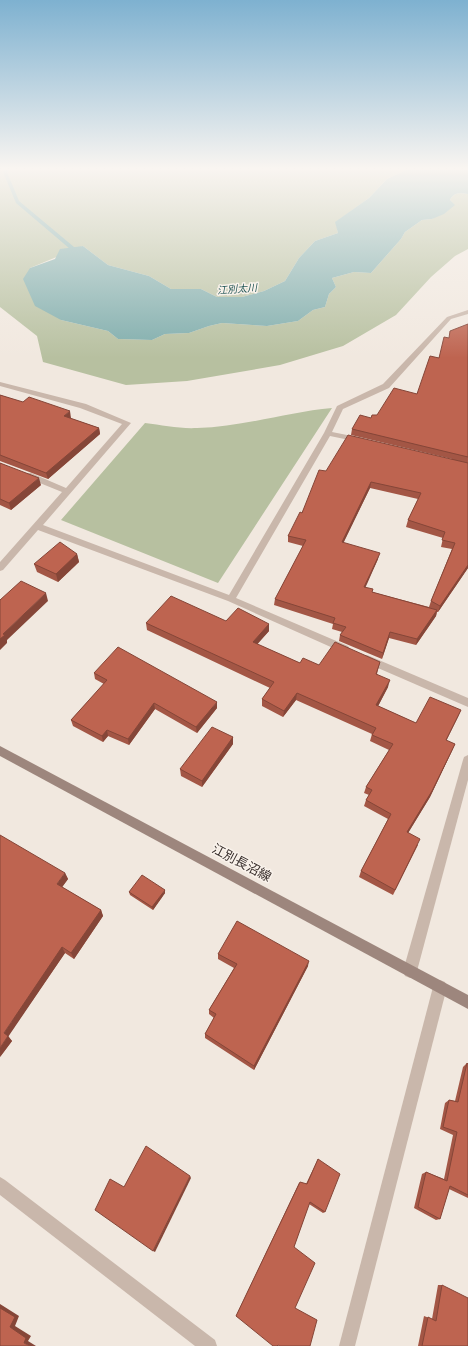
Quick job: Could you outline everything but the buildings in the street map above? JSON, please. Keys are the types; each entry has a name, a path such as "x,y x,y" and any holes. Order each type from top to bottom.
{"main road":[{"name":"江別長沼線","path":"0,751 468,1002"}],"street":[{"path":"231,599 328,432 340,408 386,386 449,318 468,312"},
{"path":"0,384 83,406 127,423 1,565"},
{"path":"328,432 365,442"},
{"path":"20,472 67,491"},
{"path":"37,526 231,599 468,703"},
{"path":"410,971 468,760"},
{"path":"347,1346 440,987"},
{"path":"0,1185 209,1346"}],"green space":[{"path":"0,233 338,233 315,241 299,258 285,281 264,291 242,297 217,297 201,289 171,289 149,276 108,265 83,246 30,268 61,320 108,331 118,339 152,340 165,334 189,333 222,323 267,326 298,321 313,310 325,307 329,294 336,287 332,278 354,272 371,273 401,239 405,233 468,233 468,249 455,256 431,277 396,315 343,346 280,365 187,381 126,385 43,362 37,336 0,307"},
{"path":"332,408 218,583 61,520 145,423 184,428 214,427"}],"water":[{"path":"338,233 405,233 401,239 371,273 354,272 332,278 336,287 329,294 325,307 313,310 298,321 267,326 222,323 189,333 165,334 152,340 118,339 108,331 61,320 35,306 23,279 30,268 55,259 60,249 83,246 108,265 149,276 171,289 201,289 217,297 242,297 264,291 285,281 299,258 315,241"}],"waterway":[{"path":"54,233 78,253"}],"water label":[{"name":"江別太川","path":"237,290"}]}
